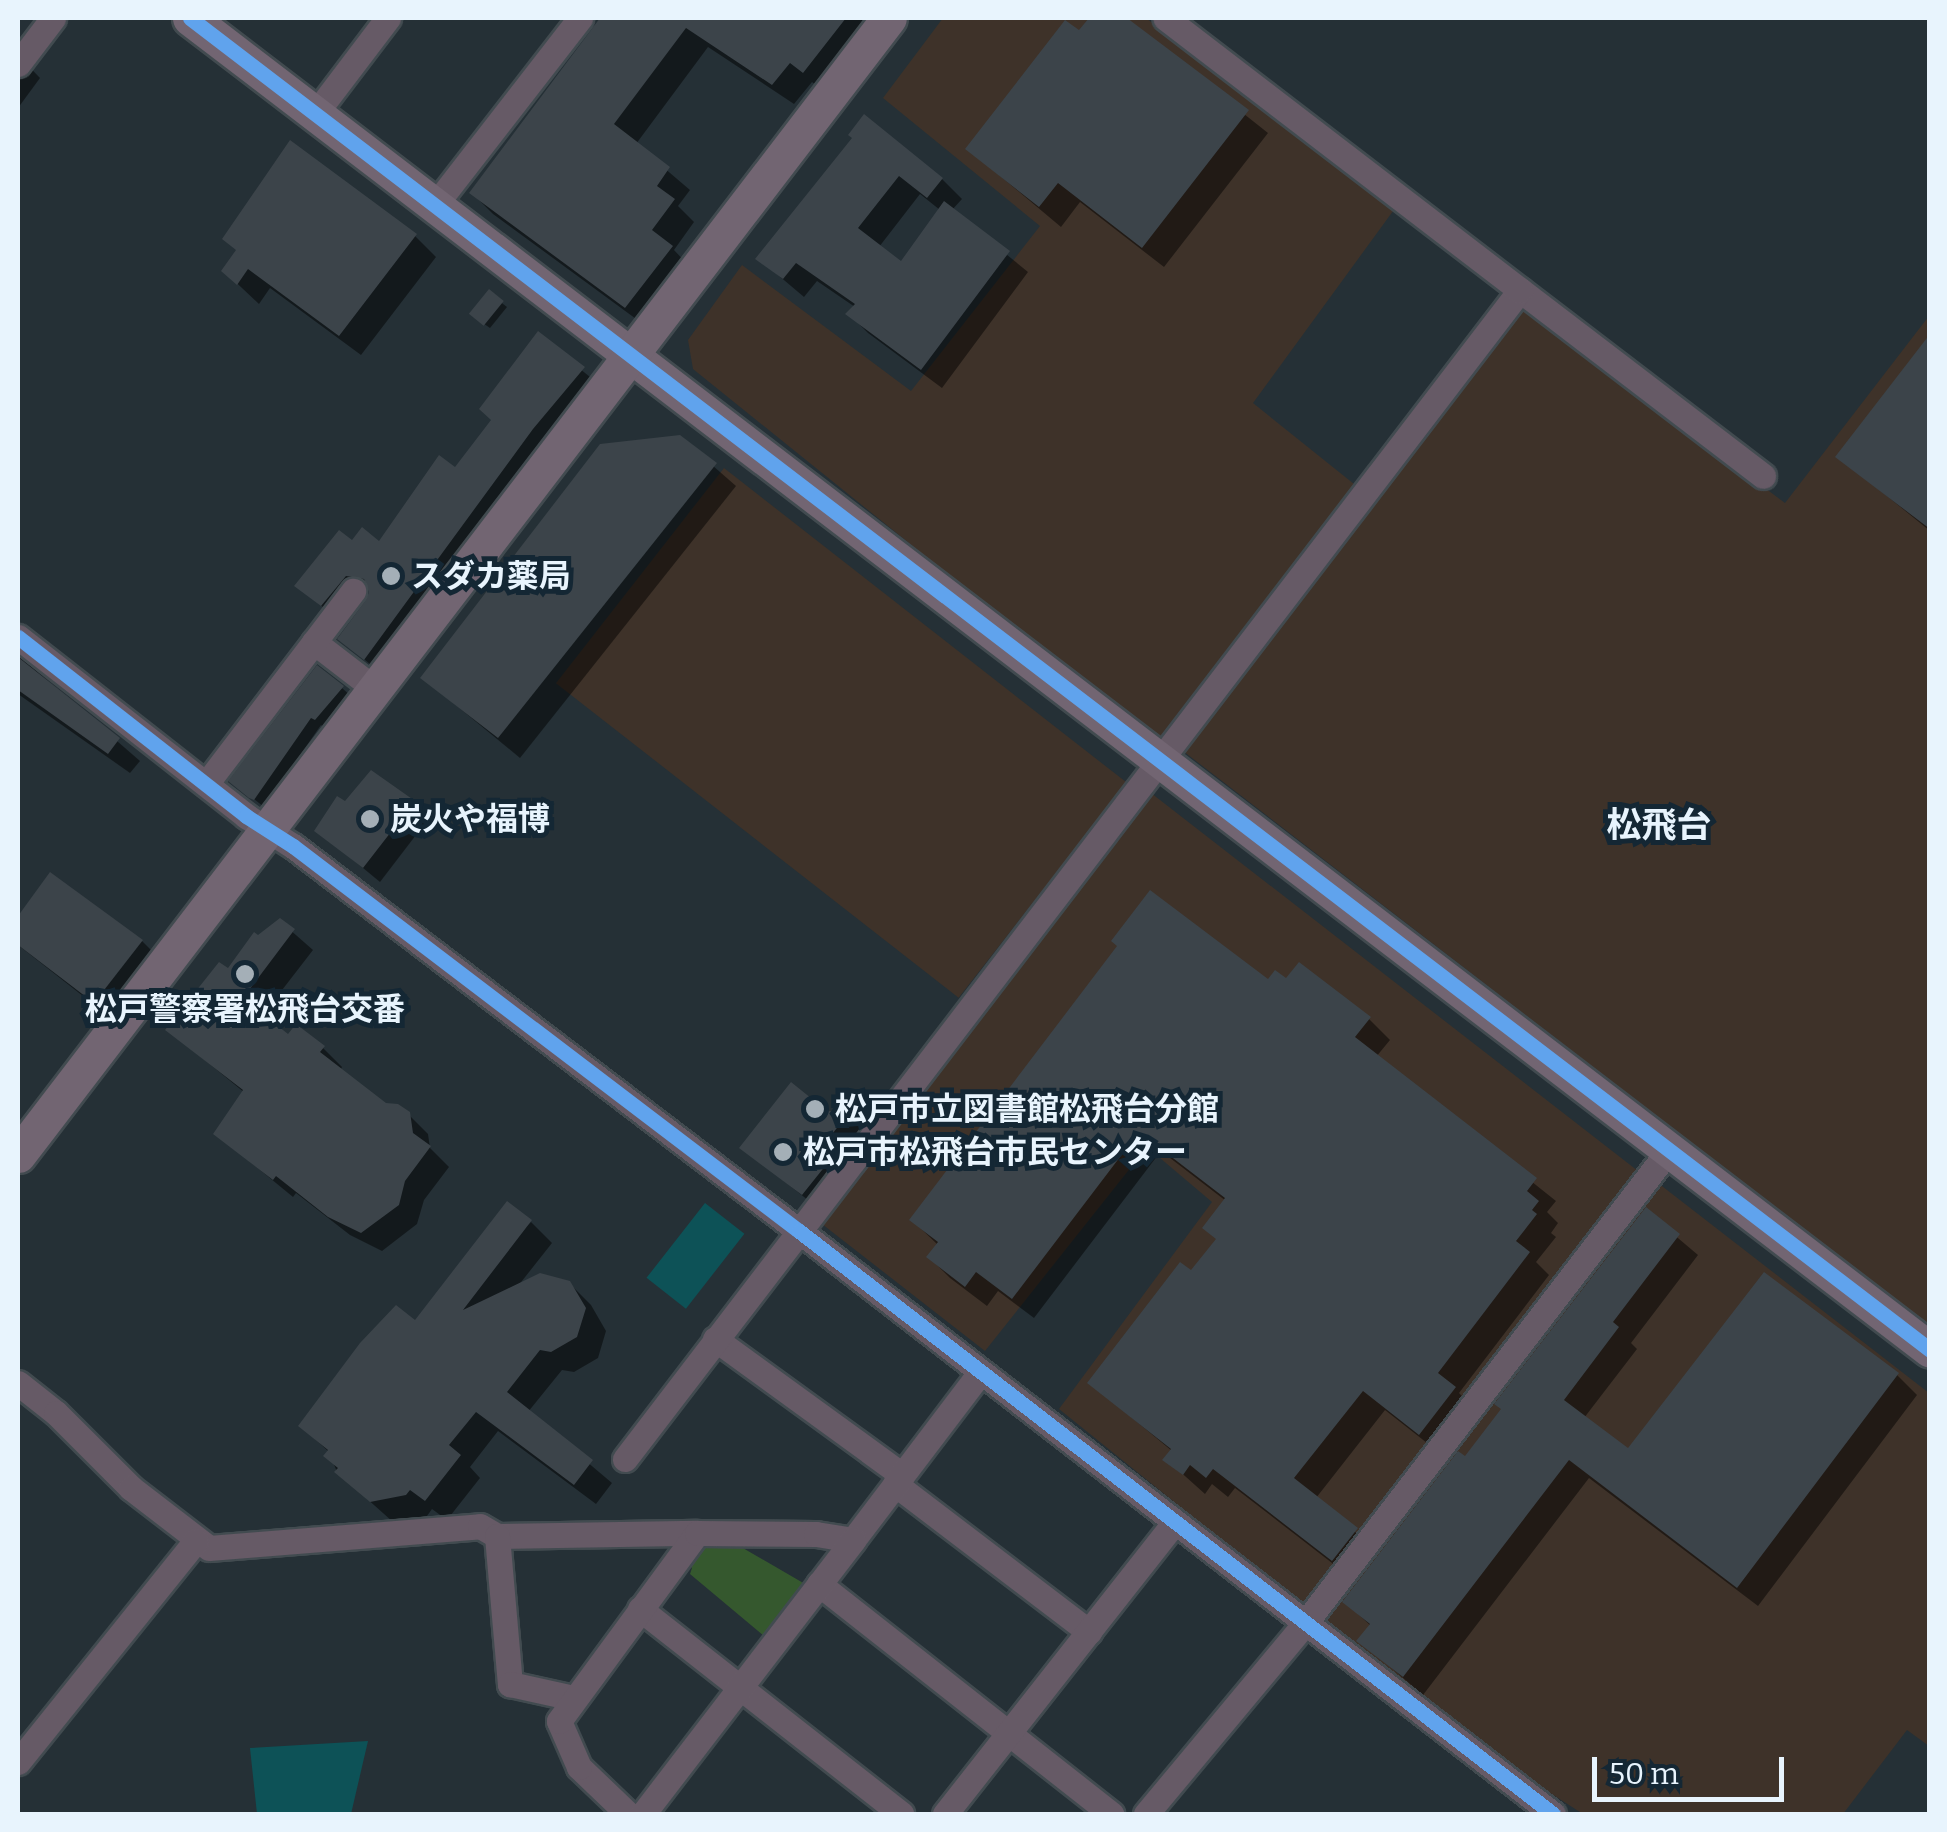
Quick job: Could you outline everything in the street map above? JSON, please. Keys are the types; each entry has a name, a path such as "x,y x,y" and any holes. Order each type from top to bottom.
{"street":[{"path":"18,64 54,18"},
{"path":"190,18 1930,1350"},
{"path":"315,114 388,18"},
{"path":"435,206 580,18"},
{"path":"18,1155 889,18"},
{"path":"1165,18 1763,476"},
{"path":"625,1459 1520,290"},
{"path":"206,784 353,591"},
{"path":"18,637 206,784 799,1231 978,1374 1552,1814"},
{"path":"314,642 375,689"},
{"path":"1146,1814 1306,1622 1669,1150"},
{"path":"716,1339 1089,1632"},
{"path":"643,1814 978,1374"},
{"path":"18,1384 56,1413 131,1488 209,1548 480,1526 497,1536 816,1534 853,1540"},
{"path":"945,1814 1174,1524"},
{"path":"628,1814 578,1767 559,1722 697,1533"},
{"path":"497,1536 510,1684 574,1698"},
{"path":"18,1762 196,1541"},
{"path":"818,1584 1111,1814"},
{"path":"640,1609 901,1814"}],"shaded area":[{"path":"943,18 1146,18 1396,207 1253,403 1354,484 1156,742 693,369 688,340 742,265 911,391 1040,226 883,98"},
{"path":"1520,305 1785,503 1929,316 1929,1326 1183,751"},
{"path":"724,468 1127,783 959,998 556,683"},
{"path":"1151,793 1638,1171 1302,1605 1059,1409 1212,1202 1147,1147 985,1351 822,1224"},
{"path":"1658,1183 1929,1393 1929,1746 1907,1730 1843,1814 1583,1814 1530,1780 1322,1621"}],"green space":[{"path":"729,1540 805,1584 764,1636 690,1574 692,1568 686,1562 698,1546"}],"water":[{"path":"705,1203 744,1234 686,1309 647,1278"},
{"path":"368,1741 351,1814 257,1814 250,1748"}],"building":[{"path":"600,18 846,18 803,73 790,63 772,85 686,28 614,124 670,167 657,186 675,199 652,230 673,246 625,308 469,193"},
{"path":"1089,18 1127,18 1249,110 1142,248 1058,183 1039,207 965,149 1065,20 1079,30"},
{"path":"864,114 943,178 927,198 899,176 858,228 901,261 944,201 1010,251 921,370 845,314 855,304 796,263 783,279 755,259 852,138 848,135"},
{"path":"290,140 417,234 339,336 248,269 237,285 221,271 236,250 222,239"},
{"path":"489,289 504,301 484,326 469,314"},
{"path":"538,331 585,367 533,429 364,660 337,639 366,600 369,592 364,579 346,576 321,606 294,586 339,530 352,540 362,527 379,541 439,455 455,467 491,420 479,409"},
{"path":"1930,334 1930,529 1835,457"},
{"path":"680,435 717,463 498,738 420,678 600,444"},
{"path":"18,657 120,738 108,754 18,690"},
{"path":"317,665 344,686 315,720 311,718 254,800 249,798 228,781"},
{"path":"371,770 415,801 363,868 314,831 337,796 345,801"},
{"path":"50,872 143,940 94,1003 18,945 18,916"},
{"path":"1150,890 1268,979 1275,970 1286,978 1299,962 1371,1017 1355,1037 1537,1178 1527,1191 1539,1201 1532,1210 1537,1214 1516,1241 1530,1252 1438,1373 1456,1387 1419,1435 1363,1391 1294,1478 1358,1528 1332,1561 1213,1469 1206,1478 1190,1465 1183,1475 1162,1460 1171,1449 1087,1383 1180,1262 1191,1270 1216,1239 1202,1228 1225,1198 1139,1132 1012,1299 976,1272 965,1287 926,1257 938,1242 909,1220 1117,946 1111,941"},
{"path":"280,918 295,929 243,998 288,1034 296,1024 325,1046 320,1052 386,1103 398,1104 410,1112 413,1133 431,1146 405,1181 399,1205 361,1233 328,1217 213,1134 243,1090 165,1030 219,962 228,968 254,932 258,935"},
{"path":"791,1082 827,1111 849,1112 827,1141 838,1150 802,1195 739,1148"},
{"path":"507,1201 532,1220 463,1310 540,1273 570,1281 586,1308 577,1337 551,1352 540,1350 507,1392 593,1460 574,1485 476,1412 449,1445 461,1455 425,1501 410,1490 406,1495 370,1502 334,1472 338,1468 323,1456 328,1450 298,1426 360,1343 396,1305 415,1320"},
{"path":"1646,1207 1680,1234 1613,1322 1619,1327 1564,1400 1628,1448 1764,1272 1899,1373 1737,1588 1569,1460 1403,1677 1356,1641 1370,1624 1342,1602 1458,1451 1465,1456 1501,1409 1494,1404"}],"cycle path":[{"path":"190,18 1930,1350"},
{"path":"18,637 246,816 293,846 799,1231 1553,1814"}],"place":[{"name":"スダカ薬局","path":"391,576"},
{"name":"炭火や福博","path":"370,819"},
{"name":"松戸警察署松飛台交番","path":"245,974"},
{"name":"松戸市立図書館松飛台分館","path":"815,1109"},
{"name":"松戸市松飛台市民センター","path":"783,1152"}],"district":[{"name":"松飛台","path":"1659,825"}]}
